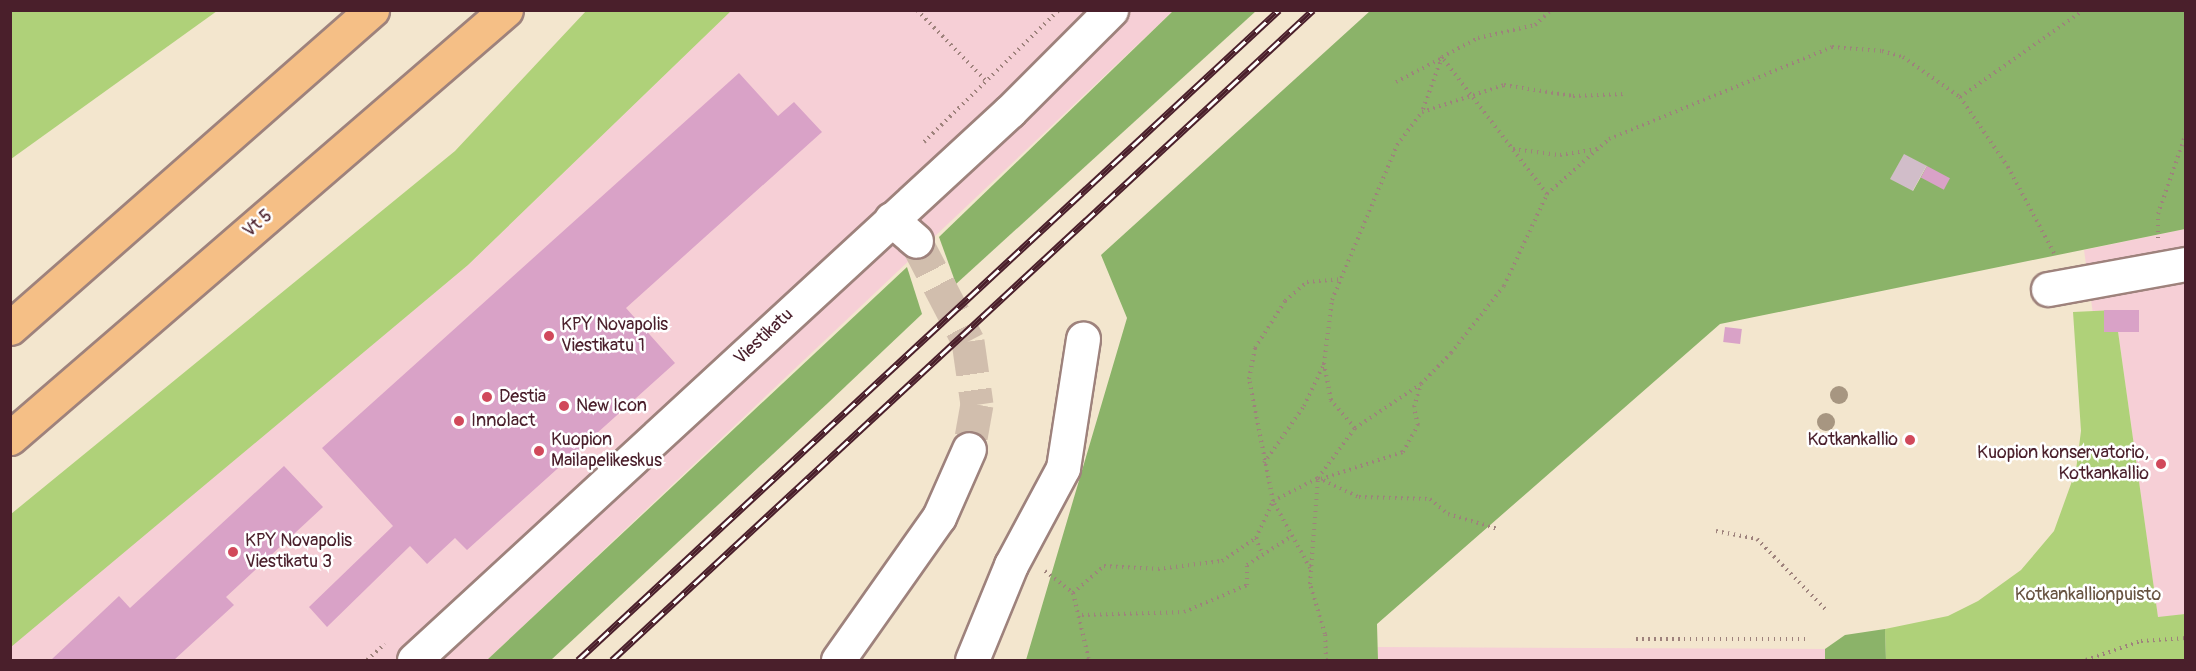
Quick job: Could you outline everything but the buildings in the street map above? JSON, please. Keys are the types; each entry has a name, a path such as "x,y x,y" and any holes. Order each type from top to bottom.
{"highway":[{"path":"10,328 372,10"},
{"name":"Vt 5","path":"10,438 507,10"}],"street":[{"name":"Viestikatu","path":"414,660 1010,111 1111,10"},
{"path":"891,219 916,241"},
{"path":"2059,287 2171,267"},
{"path":"972,660 1011,565 1063,468 1083,339"},
{"path":"838,660 939,517 969,449"}],"path":[{"path":"917,10 986,81 1010,111"},
{"path":"986,81 1059,10"},
{"path":"1396,82 1478,38 1535,25 1551,10"},
{"path":"1960,97 2084,10"},
{"path":"1326,660 1311,570 1319,479 1355,428 1421,384 1504,286 1546,194 1610,139 1832,47 1862,46 1903,57 1960,97 2008,167 2059,287"},
{"path":"1442,57 1546,194"},
{"path":"1355,428 1331,400 1324,364 1332,300 1397,146 1422,112 1442,57"},
{"path":"1422,112 1452,106 1470,94 1519,84 1573,96 1624,94"},
{"path":"2171,267 2158,214 2186,133"},
{"path":"1512,149 1560,155 1598,149"},
{"path":"1311,570 1273,501 1250,388 1255,348 1285,301 1307,282 1342,279"},
{"path":"1264,464 1304,406 1324,364"},
{"path":"1073,592 1104,566 1158,568 1222,561 1256,538 1273,501 1319,479 1403,452 1418,425 1414,407 1421,384"},
{"path":"1319,479 1359,497 1430,499 1448,514 1498,529"},
{"path":"1716,531 1757,539 1827,611"},
{"path":"1082,615 1122,610 1184,612 1247,585 1247,565 1292,536"},
{"path":"1256,538 1262,554"},
{"path":"1045,570 1073,592 1082,615 1089,660"},
{"path":"2086,660 2141,641 2186,638"},
{"path":"1636,639 1805,639"}],"shaded area":[{"path":"731,11 1173,11 487,660 11,660 10,647 468,265"},
{"path":"1904,153 1927,166 1912,192 1889,179"},
{"name":"Kuopion konservatorio, Kotkankallio","path":"2185,229 2185,614 2158,618 2115,310 2093,314 2084,250"},
{"path":"1378,647 1825,649 1825,660 1378,660"}],"green space":[{"path":"11,10 217,10 217,11 11,159"},
{"path":"586,11 731,11 468,265 11,647 11,514 455,151"},
{"path":"1173,11 1256,11 956,284 939,237"},
{"path":"1370,11 2185,11 2185,229 1720,324 1377,624 1378,660 1026,660 1127,318 1101,255","holes":["1904,154 1927,166 1913,191 1890,179"]},
{"path":"907,267 922,314 829,402 551,660 487,660"},
{"name":"Kotkankallionpuisto","path":"2115,310 2158,617 2185,614 2185,660 1886,660 1885,629 1948,616 1978,601 2021,570 2054,531 2076,470 2081,431 2073,312"},
{"path":"1885,629 1886,660 1825,660 1825,649 1845,635"}],"tunnel":[{"path":"916,241 968,341 977,404 969,449"}],"railway":[{"path":"578,660 1279,10"},
{"path":"612,660 1313,10"}],"place":[{"name":"KPY Novapolis Viestikatu 1","path":"549,336"},
{"name":"Destia","path":"487,397"},
{"name":"New Icon","path":"564,406"},
{"name":"Innolact","path":"459,421"},
{"name":"Kotkankallio","path":"1910,440"},
{"name":"Kuopion Mailapelikeskus","path":"539,451"},
{"name":"Kuopion konservatorio, Kotkankallio","path":"2161,464"},
{"name":"KPY Novapolis Viestikatu 3","path":"233,552"}]}
